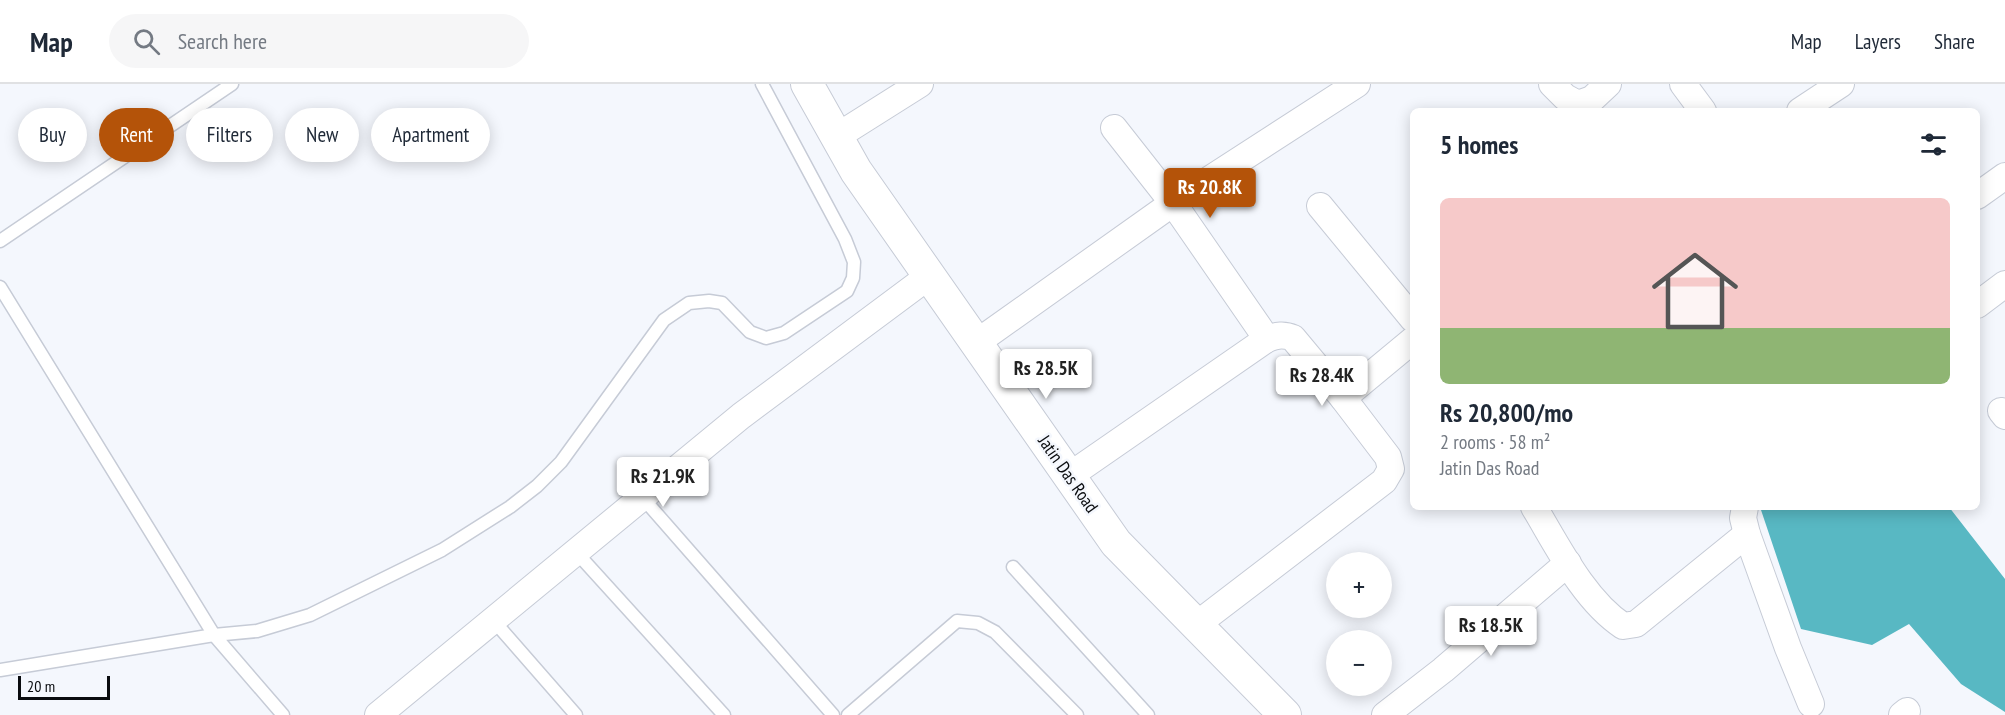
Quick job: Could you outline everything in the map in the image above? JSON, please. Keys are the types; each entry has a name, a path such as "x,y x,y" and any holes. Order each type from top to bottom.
{"street":[{"name":"Jatin Das Road","path":"807,84 856,171 1116,543 1285,715"},
{"path":"836,136 920,84"},
{"path":"976,343 1328,92 1357,84"},
{"path":"1552,84 1565,98 1578,104 1592,99 1608,84"},
{"path":"1683,84 1701,108"},
{"path":"1805,108 1841,84"},
{"path":"1114,128 1173,203 1267,339"},
{"path":"1980,194 2005,176"},
{"path":"1320,206 1410,315"},
{"path":"378,715 741,416 929,276"},
{"path":"1980,303 2005,284"},
{"path":"1069,476 1267,339 1275,335 1286,335 1293,338 1343,398 1388,458 1391,469 1384,481 1196,625"},
{"path":"1343,398 1410,342"},
{"path":"1536,510 1568,563 1606,614 1623,626 1636,624 1747,534"},
{"path":"1744,510 1743,518 1747,534 1811,704"},
{"path":"1385,715 1443,670 1568,563"}],"lane":[{"path":"0,241 232,84"},
{"path":"0,670 214,635 257,631 310,615 442,550 510,507 537,486 561,462 664,320 688,303 709,301 722,303 750,332 766,338 784,333 847,291 853,278 854,262 845,239 762,84"},
{"path":"0,287 214,635 283,715"},
{"path":"642,497 833,715"},
{"path":"576,552 724,715"},
{"path":"1013,567 1148,715"},
{"path":"493,620 576,715"},
{"path":"848,715 957,621 978,623 995,632 1077,715"}],"water":[{"path":"1761,510 1951,510 2005,579 2005,712 1961,684 1909,624 1872,645 1801,629"}]}
